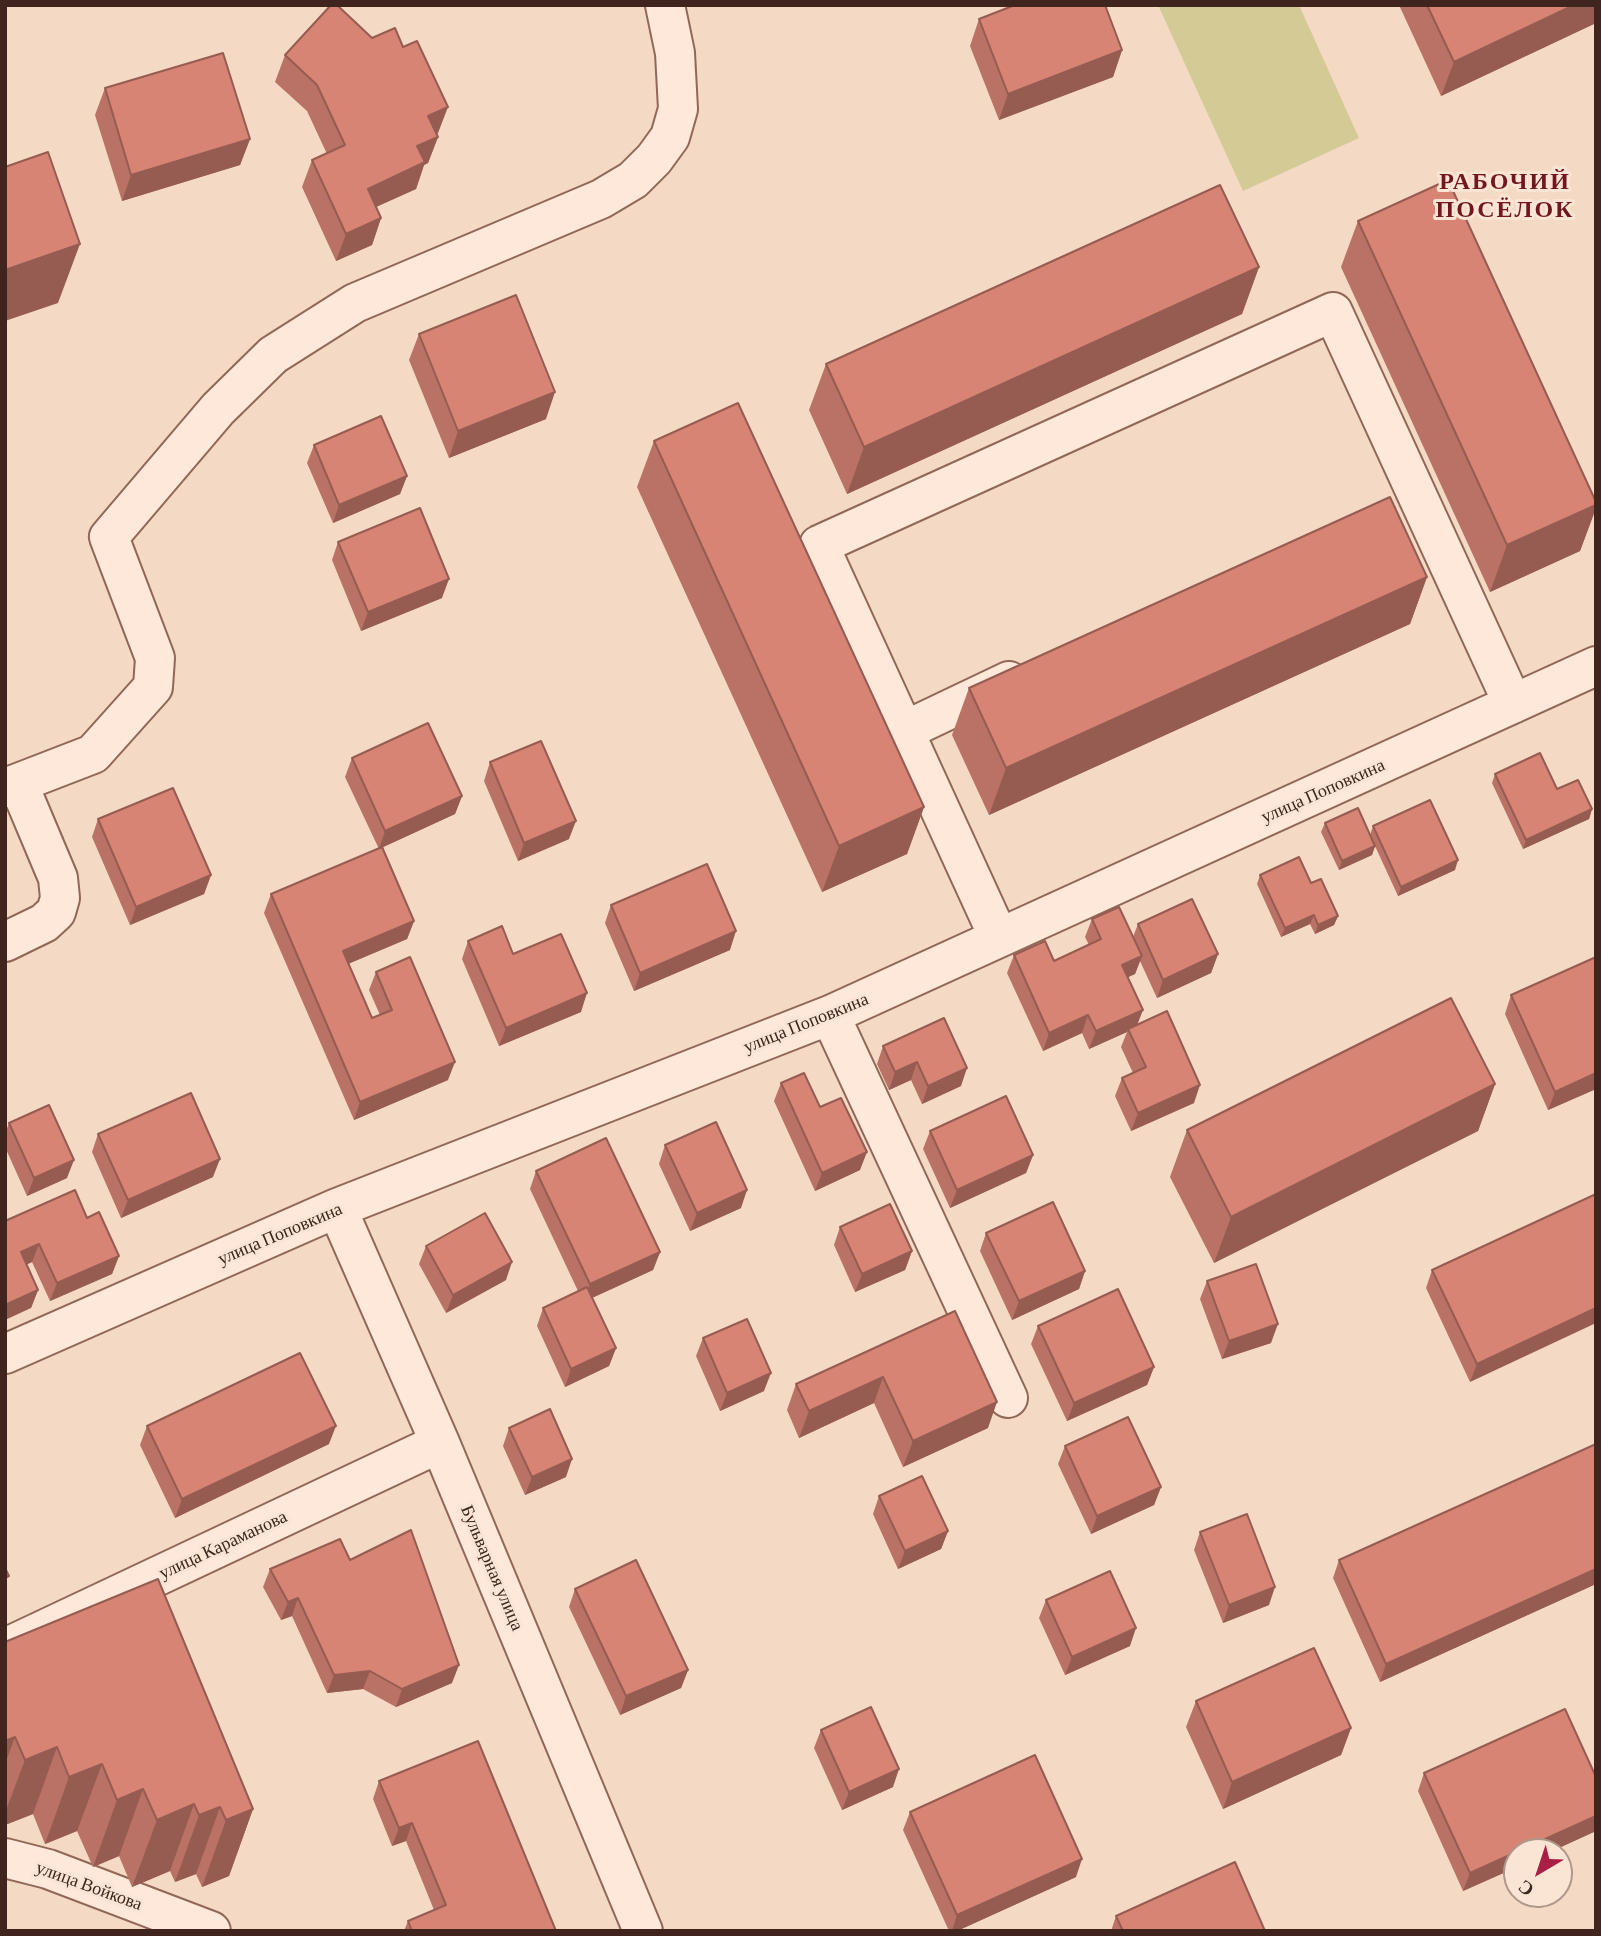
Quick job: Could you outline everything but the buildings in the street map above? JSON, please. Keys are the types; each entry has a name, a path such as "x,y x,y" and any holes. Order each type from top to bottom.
{"street":[{"path":"5,942 44,923 56,912 61,898 58,877 12,786 93,754 153,687 155,658 109,537 218,409 274,355 355,303 601,199 633,180 654,159 670,137 678,109 675,54 665,5"},
{"path":"999,938 819,545 1333,312 1401,494 1513,704"},
{"path":"904,731 1041,666"},
{"name":"улица Поповкина","path":"5,1354 337,1208 830,1015 1596,666"},
{"path":"830,1015 1008,1398"},
{"name":"Бульварная улица","path":"337,1208 440,1443 643,1931"},
{"name":"улица Караманова","path":"5,1648 440,1443"},
{"name":"улица Войкова","path":"5,1857 48,1869 211,1931"}],"shaded area":[{"path":"1158,5 1299,5 1359,138 1243,191"}],"district":[{"name":"РАБОЧИЙ ПОСЁЛОК","path":"1505,196"}]}
